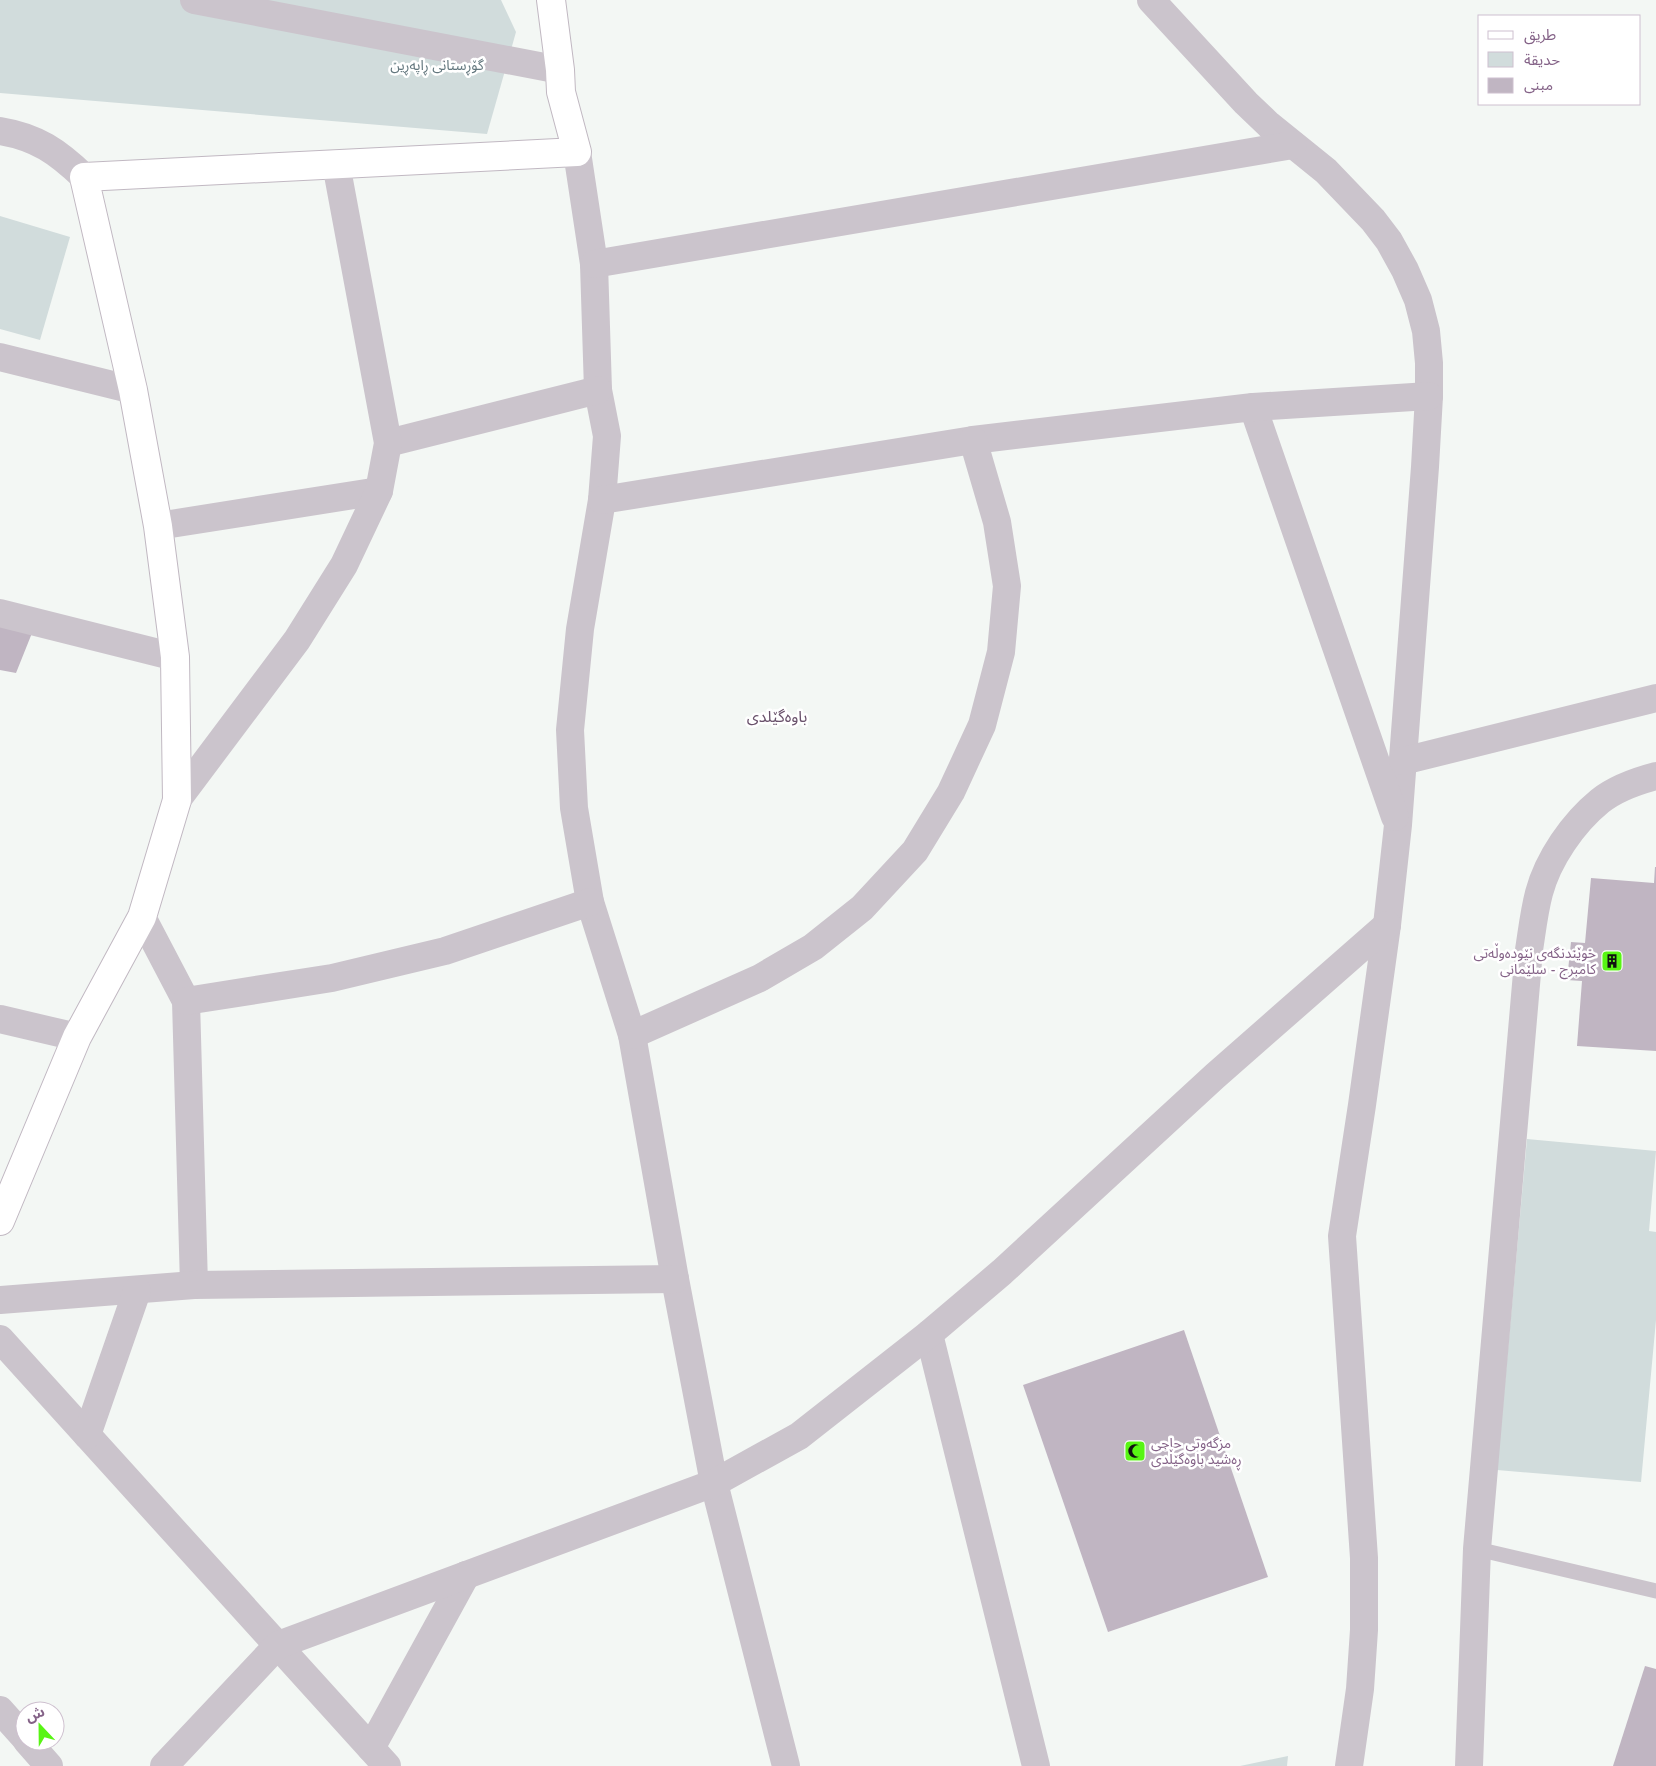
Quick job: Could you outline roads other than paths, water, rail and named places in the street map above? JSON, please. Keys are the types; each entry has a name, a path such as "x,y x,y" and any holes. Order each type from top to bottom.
{"street":[{"path":"194,0 560,70"},
{"path":"551,0 561,92 577,152 594,264 598,390 607,436 602,500 580,630 570,730 574,808 590,902 632,1035 675,1279 714,1483 786,1766"},
{"path":"1151,0 1269,125 1326,171 1361,206 1388,241 1405,270 1418,300 1426,331 1429,396 1417,593 1398,825 1387,925 1342,1236 1364,1558 1364,1630 1360,1689 1349,1766"},
{"path":"0,131 41,142 67,160 84,177 133,390 158,526 175,657 177,800 142,917 77,1037 0,1221"},
{"path":"594,264 1293,145"},
{"path":"84,177 577,152"},
{"path":"177,800 296,640 344,565 379,491 388,443 336,164"},
{"path":"0,357 133,390"},
{"path":"388,443 598,390"},
{"path":"602,500 973,440 1253,407 1429,396"},
{"path":"1253,407 1398,825"},
{"path":"632,1035 760,978 813,946 862,908 915,851 951,792 985,716 1002,652 1007,586 997,522 973,440"},
{"path":"158,526 379,491"},
{"path":"0,613 175,657"},
{"path":"1403,761 1656,698"},
{"path":"1469,1766 1477,1549 1533,916 1539,891 1550,864 1564,841 1582,818 1601,800 1625,787 1656,776"},
{"path":"186,1001 332,978 426,956 590,902"},
{"path":"142,917 186,1001 194,1286"},
{"path":"164,1766 278,1645 714,1483 800,1436 929,1334 1002,1272 1215,1076 1387,925"},
{"path":"0,1019 77,1037"},
{"path":"0,1300 194,1286 675,1279"},
{"path":"87,1435 137,1291"},
{"path":"929,1334 1036,1766"},
{"path":"0,1339 379,1757 466,1575"},
{"path":"0,1710 15,1727"},
{"path":"36,1751 49,1766"}],"lane":[{"path":"1477,1549 1656,1591"}],"place":[{"name":"خوێندنگەی نێودەوڵەتی کامبرج - سلێمانی","path":"1612,961"},
{"name":"مزگەوتی حاجی ڕەشید باوەگێڵدی","path":"1135,1451"}],"district":[{"name":"باوەگێلدی","path":"777,717"}],"park label":[{"name":"گۆڕستانی ڕاپەڕین","path":"437,65"}]}
